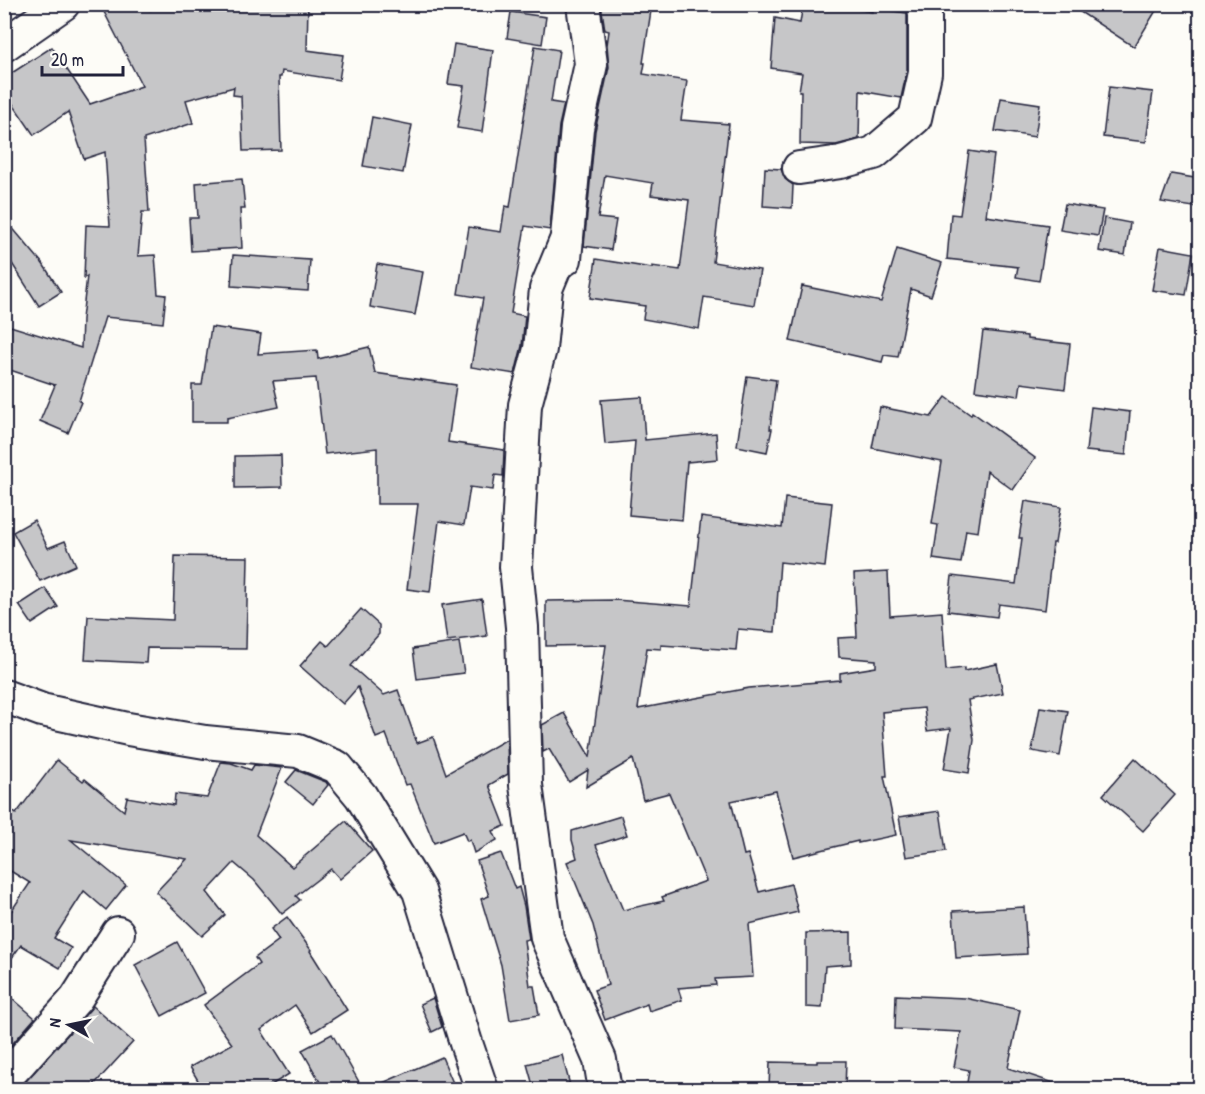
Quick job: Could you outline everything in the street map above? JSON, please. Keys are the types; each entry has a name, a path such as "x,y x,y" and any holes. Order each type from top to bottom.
{"street":[{"path":"4,45 63,4"},
{"path":"561,292 577,128 591,64 583,4"},
{"path":"799,168 841,162 874,153 915,118 925,73 924,4"},
{"path":"567,238 546,289 540,349 525,405 516,567 522,627 526,785 547,938 600,1060 605,1089"},
{"path":"4,696 42,710 128,729 205,742 298,752 337,767 361,796 419,891 482,1089"},
{"path":"4,1079 76,999 118,933"}],"building":[{"path":"100,4 147,4 150,10 167,4 308,4 307,50 343,55 339,80 282,71 279,77 281,150 243,151 241,96 233,95 234,87 186,100 193,123 144,139 149,212 142,212 138,256 155,255 158,294 166,295 163,323 105,317 79,401 81,402 68,433 40,421 55,385 4,368 4,324 81,348 87,276 84,278 86,225 110,226 105,152 84,159 68,112 34,135 4,91 4,78 52,47 90,104 142,86"},
{"path":"601,4 652,4 643,74 687,81 681,120 729,124 713,262 760,270 754,305 704,297 699,329 643,319 645,306 590,298 596,259 680,270 689,200 651,195 653,183 605,175 598,218 616,220 611,250 584,246 595,131 609,67 607,45 609,31 605,30"},
{"path":"803,4 826,4 872,12 873,4 894,4 893,11 907,13 907,71 901,98 860,91 859,139 836,145 800,144 801,91 799,91 802,73 771,68 775,18 800,23"},
{"path":"1068,4 1160,4 1134,47"},
{"path":"511,12 546,17 542,44 507,38"},
{"path":"454,44 493,50 482,132 457,128 464,86 448,84"},
{"path":"535,46 559,50 551,102 564,104 559,126 550,230 525,226 511,313 525,316 522,346 515,374 471,367 483,298 458,294 469,227 501,232 505,206 510,207"},
{"path":"1109,87 1153,92 1146,142 1103,137"},
{"path":"1001,98 1040,104 1035,137 995,131"},
{"path":"372,117 412,125 403,173 363,166"},
{"path":"969,151 994,155 986,216 1048,225 1039,281 1016,277 1018,267 947,259 951,214 960,215"},
{"path":"765,168 781,169 785,179 793,185 792,208 763,206"},
{"path":"1171,174 1200,179 1200,208 1161,202"},
{"path":"242,179 245,209 240,209 242,248 191,251 189,218 198,218 196,183"},
{"path":"1065,204 1103,210 1098,236 1060,230"},
{"path":"4,218 43,264 61,292 39,306 4,251"},
{"path":"1104,218 1130,223 1125,255 1099,251"},
{"path":"1160,247 1193,253 1186,295 1152,290"},
{"path":"897,249 942,263 931,296 911,289 898,357 884,355 882,362 790,341 802,286 881,302"},
{"path":"233,255 310,260 308,291 231,286"},
{"path":"377,264 423,272 415,315 370,307"},
{"path":"211,327 261,334 258,354 317,350 318,359 369,347 375,373 456,385 448,442 504,450 503,476 495,475 493,490 470,487 464,525 439,521 430,592 407,589 418,504 377,504 377,448 325,454 316,378 273,381 279,407 227,418 227,422 192,422 192,385 202,385"},
{"path":"983,331 1070,344 1065,389 1021,383 1019,396 975,390"},
{"path":"747,376 776,380 770,429 772,429 767,452 737,446"},
{"path":"642,397 645,440 716,433 718,459 687,462 682,520 629,515 635,441 605,444 601,400"},
{"path":"946,397 971,415 972,412 1035,458 1013,490 987,471 978,532 966,530 961,563 933,559 938,525 932,524 942,462 872,448 880,407 931,417"},
{"path":"1091,407 1130,412 1126,455 1086,451"},
{"path":"281,455 282,487 235,488 235,456"},
{"path":"785,498 832,503 825,567 780,562 775,632 738,629 736,650 661,645 661,649 647,648 638,709 749,688 840,680 840,673 876,667 876,660 839,657 838,638 857,637 854,574 888,572 890,616 942,612 946,670 964,668 964,671 997,664 1003,693 968,700 974,740 969,773 944,769 951,728 927,731 924,708 882,712 887,776 884,776 896,835 858,843 858,841 793,857 776,791 731,801 744,855 748,854 759,892 791,884 798,912 749,924 753,977 715,979 716,985 678,988 682,1000 649,1011 647,1004 605,1020 594,990 608,985 593,925 567,862 577,858 572,831 621,816 627,835 596,845 623,910 664,901 662,897 706,881 669,793 643,800 633,759 586,787 588,770 569,782 549,749 543,752 542,725 564,713 590,757 606,645 546,646 546,601 615,600 691,606 701,517 782,528"},
{"path":"1025,501 1061,507 1055,543 1053,543 1045,610 999,604 997,617 948,611 952,576 1016,584 1022,538 1019,538"},
{"path":"34,520 48,548 65,541 76,565 40,581 13,532"},
{"path":"175,556 248,557 246,649 147,648 146,663 85,660 88,616 173,620"},
{"path":"45,588 58,607 32,624 19,605"},
{"path":"482,599 487,636 447,641 442,605"},
{"path":"361,609 379,625 379,634 351,666 384,695 398,690 417,743 433,737 446,774 507,739 508,774 489,785 505,826 493,831 497,840 474,853 470,840 467,841 463,832 434,843 410,784 405,785 386,734 376,738 358,687 343,704 300,666 322,641 328,646"},
{"path":"459,642 464,673 417,679 413,649"},
{"path":"1040,707 1068,711 1060,756 1032,751"},
{"path":"1135,758 1175,795 1143,831 1103,795"},
{"path":"57,760 83,781 85,779 124,811 127,797 174,805 175,794 207,798 221,762 251,770 254,765 282,768 256,835 292,867 346,821 372,851 340,879 331,869 296,896 300,900 282,914 254,880 234,863 207,892 225,915 202,936 156,892 187,859 71,840 126,885 106,910 84,891 54,938 71,948 60,968 21,945 4,969 4,922 30,883 4,867 4,803 16,814"},
{"path":"296,770 326,782 328,785 313,804 286,782"},
{"path":"940,811 946,851 906,857 899,817"},
{"path":"501,853 515,889 519,887 524,906 529,939 524,940 530,986 534,986 539,1015 510,1020 501,965 481,899 489,896 477,861"},
{"path":"1024,907 1027,954 956,958 953,911"},
{"path":"287,917 311,950 347,1010 313,1032 295,1005 261,1030 289,1074 265,1089 203,1089 190,1067 232,1044 204,1005 259,964 255,958 279,940 271,929"},
{"path":"851,932 851,964 825,966 822,1008 806,1007 806,933"},
{"path":"177,942 205,993 162,1016 135,965"},
{"path":"4,991 35,1018 6,1051 4,1049"},
{"path":"896,995 965,998 1020,1010 1008,1068 1060,1085 1059,1089 966,1089 969,1070 954,1067 961,1032 895,1029"},
{"path":"433,998 442,1027 432,1032 420,1004"},
{"path":"93,1006 133,1042 90,1089 19,1089"},
{"path":"332,1034 363,1089 324,1089 302,1050"},
{"path":"562,1055 571,1089 534,1089 527,1064"},
{"path":"442,1057 453,1083 440,1089 369,1089"},
{"path":"817,1061 846,1061 845,1089 769,1089 770,1062 817,1063"}]}
